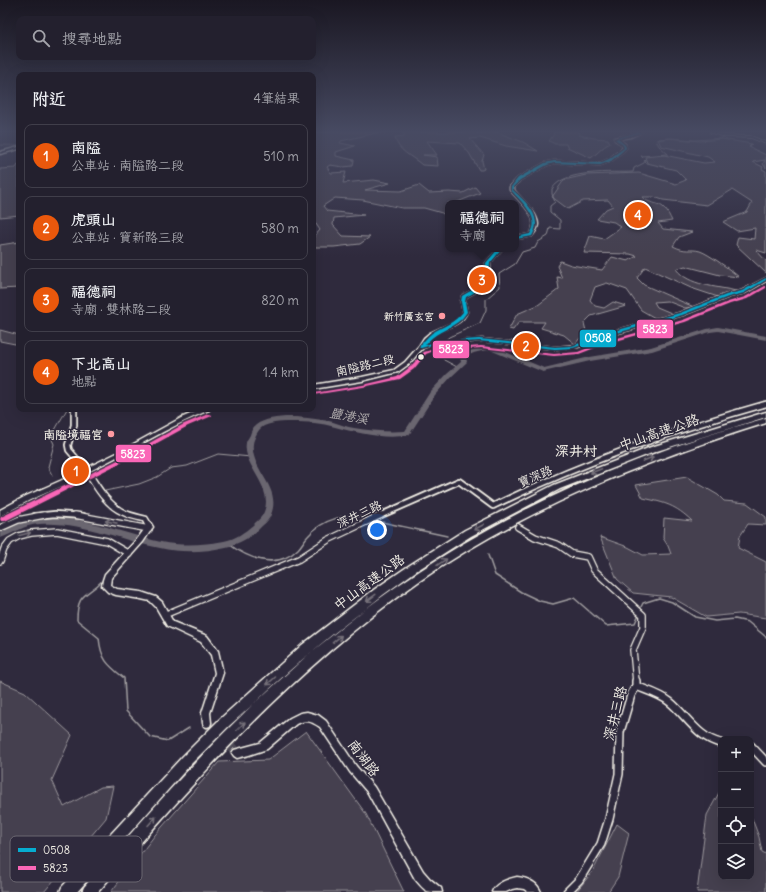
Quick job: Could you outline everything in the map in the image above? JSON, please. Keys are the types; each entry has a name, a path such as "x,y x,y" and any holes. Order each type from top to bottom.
{"highway":[{"name":"中山高速公路","path":"118,836 177,771 225,722 306,649 379,592 414,568 468,533 557,487 654,449 766,414"},
{"name":"中山高速公路","path":"139,836 207,760 253,714 341,635 420,576 479,539 522,515 575,489 657,455 766,420"},
{"name":"中山高速公路","path":"67,892 76,882"},
{"name":"中山高速公路","path":"89,892 98,882"}],"street":[{"path":"519,237 531,235 536,229 534,217 512,190 512,187 519,179 529,174"},
{"name":"南隘路二段","path":"316,387 362,379 396,371 407,363 434,331 455,323 462,318 465,310 463,302 464,296 483,286 488,277 488,263 497,252"},
{"path":"421,347 435,343 486,340 555,348 573,347 621,330 681,314 727,296 743,292 766,279"},
{"name":"寶深路","path":"493,506 592,462 656,437 727,414 766,404"},
{"path":"74,412 74,425 68,445 69,450 113,506 122,512 145,519 150,527 129,554 109,576 106,581 106,586 113,591 152,599 160,604 170,624 204,639 210,646 215,654 219,674 206,713 207,723"},
{"path":"0,514 28,498 86,470 183,419 200,412"},
{"name":"深井三路","path":"164,614 299,559 328,540 459,481 493,506"},
{"path":"0,528 20,519 35,515 73,514 149,529"},
{"name":"深井三路","path":"518,527 535,537 558,545 572,554 588,557 594,570 639,612 643,626 632,650 636,686 631,695 620,732 618,774 609,819 601,844 579,880 567,892"},
{"path":"0,560 4,549 10,541 19,536 31,533 57,531 107,541 129,554"},
{"path":"636,686 664,697 683,712 705,735 714,742 718,743"},
{"name":"南湖路","path":"237,753 254,751 266,744 293,720 300,717 308,717 318,720 323,724 353,769 371,790 419,875 437,892"},
{"path":"754,749 766,762"},
{"path":"497,892 507,885 520,882 526,884 536,892"}],"shaded area":[{"path":"0,174 16,174 16,215 0,217"},
{"path":"316,174 346,174 343,183 374,180 390,183 365,190 401,191 419,185 429,193 463,193 475,187 480,193 462,200 445,200 445,216 442,213 424,208 402,208 363,200 335,198 323,206 327,211 364,215 334,218 333,225 343,236 370,237 360,244 334,247 316,247 316,235 320,230 316,224"},
{"path":"641,174 676,184 686,180 680,174 766,174 766,253 756,250 766,261 766,273 736,245 738,237 754,239 755,228 737,231 723,222 747,212 752,203 732,190 707,205 663,200 654,197 643,197 647,201 661,205 667,212 672,221 658,223 663,229 692,232 679,237 673,246 685,250 700,251 739,277 720,275 685,266 676,269 681,275 695,282 736,291 718,297 691,288 645,267 637,278 644,285 694,307 685,308 667,301 654,302 657,307 676,315 655,318 641,310 627,290 607,283 595,287 590,300 595,306 604,308 613,302 626,306 591,316 584,323 586,331 575,344 564,335 541,328 545,322 519,322 513,330 509,329 517,314 538,305 559,289 557,277 562,278 557,266 560,261 571,265 602,270 612,257 628,261 637,256 630,254 584,253 590,236 604,239 621,227 614,222 597,219 606,209 613,206 608,200 583,201 568,209 552,197 564,180 586,175"},
{"path":"16,242 16,288 0,289 0,245"},
{"path":"0,330 16,334 15,344 0,341"},
{"path":"687,477 718,495 724,501 747,503 766,517 766,525 748,524 740,536 738,548 766,562 766,618 739,614 706,617 671,597 633,593 617,579 600,537 628,547 643,555 671,554 663,538 664,518 692,521 670,505 643,498 636,485"},
{"path":"0,681 25,692 72,735 52,780 64,807 101,787 113,786 106,818 91,836 10,836 10,882 52,882 44,892 0,892"},
{"path":"306,731 366,814 404,892 111,892 119,882 142,882 142,852 219,762 268,760"},
{"path":"718,795 718,880 754,880 754,824 759,837 762,852 766,854 766,892 697,892 707,815"},
{"path":"617,824 629,833 618,877 608,892 576,892 593,871"}],"waterway":[{"path":"457,367 444,360 439,346 449,337 480,323 486,310 486,299 500,287 499,274 515,264 522,252 535,248 538,242 548,236 550,228 560,229 560,220 550,212 550,206 555,202 552,189 558,183 567,178 585,174"},
{"name":"鹽港溪","path":"0,535 19,525 38,521 58,521 100,528 160,545 182,548 213,546 233,542 253,530 266,517 270,504 268,492 251,455 249,443 260,425 276,420 306,420 366,432 387,434 407,433 432,394 464,362 463,357 468,353 481,349 491,348 543,370 590,359 652,349 709,330 718,329 766,338"},
{"path":"52,475 48,467 54,444 51,437 65,412"},
{"path":"105,491 139,484 157,477 171,468 187,466 218,454 251,457"},
{"path":"345,516 352,516"},
{"path":"227,543 253,558 272,561 281,560 290,556 314,530 321,525 336,518 352,516"},
{"path":"352,516 361,516"},
{"path":"361,516 369,518"},
{"path":"377,521 447,536"},
{"path":"488,555 495,575 521,592 540,601 553,604 574,598 606,626 635,623 639,614"},
{"path":"103,580 81,600 77,611 77,620 99,638 100,646 106,661 124,678 126,711 150,737 168,741 189,728"},
{"path":"640,609 643,603 659,598 672,602 695,617 715,621 735,619 748,622 766,637"}],"tunnel":[{"path":"493,506 505,516"},
{"path":"504,515 518,527"},
{"path":"207,723 237,753"}],"transit line":[{"name":"0508","path":"519,237 531,235 535,223 534,217 526,205 512,190 512,187 519,179 529,174"},
{"name":"0508","path":"421,347 432,335 461,318 465,312 463,302 464,296 476,290 483,284 487,276 488,263 497,252"},
{"name":"0508","path":"421,347 435,343 479,340 555,348 573,347 612,333 681,314 727,296 743,292 766,279"},
{"name":"5823","path":"316,394 363,386 398,378 412,368 425,353 431,351 481,347 554,355 579,353 604,343 684,321 729,303 746,298 766,287"},
{"name":"5823","path":"3,519 124,459 186,425 210,415"}],"place":[{"name":"下北高山","path":"638,215"},
{"name":"福德祠","path":"482,280"},
{"name":"新竹廣玄宮","path":"442,316"},
{"name":"虎頭山","path":"526,346"},
{"name":"南隘境福宮","path":"111,434"},
{"name":"南隘","path":"76,471"}],"district":[{"name":"深井村","path":"576,451"}]}
